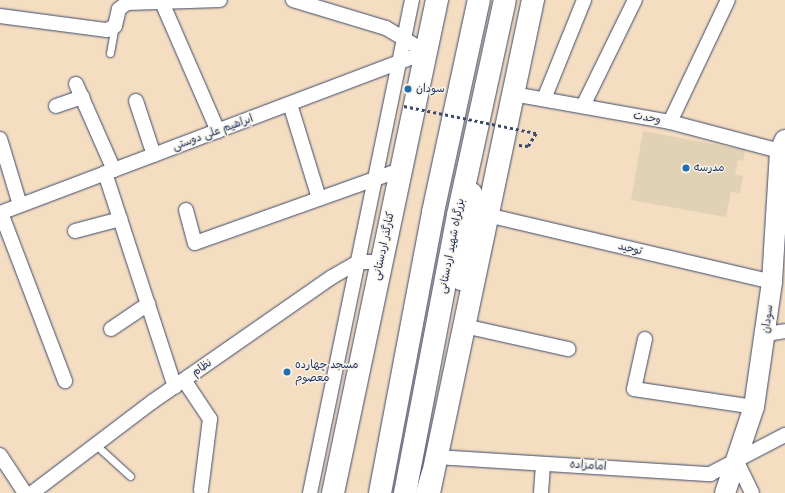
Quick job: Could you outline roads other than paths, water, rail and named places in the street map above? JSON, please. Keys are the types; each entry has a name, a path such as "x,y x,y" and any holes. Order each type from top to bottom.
{"main road":[{"name":"کنارگذر اردستانی","path":"333,493 437,0"},
{"path":"380,493 433,212 479,0"},
{"name":"بزرگراه شهید اردستانی","path":"405,493 458,215 505,0"},
{"path":"431,480 533,0"},
{"path":"464,326 458,299 482,104"}],"street":[{"path":"0,16 107,30 116,26 119,8 127,3 220,0"},
{"path":"293,0 386,28 426,52"},
{"path":"310,493 412,0"},
{"path":"544,99 584,0"},
{"path":"583,106 635,0"},
{"path":"670,122 728,0"},
{"path":"161,1 218,131"},
{"name":"ابراهیم علی دوستی","path":"1,218 20,205 399,64 426,52"},
{"path":"76,84 110,172 120,219 148,304 179,383 210,419 201,490"},
{"name":"وحدت","path":"513,94 670,122 782,145"},
{"path":"56,106 82,97"},
{"path":"136,101 154,155"},
{"path":"290,104 318,198"},
{"path":"0,140 20,205"},
{"name":"سودان","path":"725,493 737,462 776,332 772,282 781,232 782,145"},
{"path":"186,210 195,243 400,170"},
{"name":"توحید","path":"487,215 772,282"},
{"path":"1,218 65,381"},
{"path":"75,231 120,219"},
{"path":"358,262 381,262"},
{"name":"نظام","path":"32,493 179,383 358,262"},
{"path":"111,329 148,304"},
{"path":"464,326 568,349"},
{"path":"645,339 634,389 754,407"},
{"path":"323,435 345,432"},
{"name":"امامزاده","path":"431,480 543,464 710,474 737,462 785,435"},
{"path":"0,455 25,493"},
{"path":"737,462 752,493"},
{"path":"541,493 543,464"}],"lane":[{"path":"110,52 116,26"},
{"path":"96,445 130,476"}],"place":[{"name":"سودان","path":"408,89"},
{"name":"مدرسه","path":"686,168"},
{"name":"مسجد چهارده معصوم","path":"287,372"}]}
